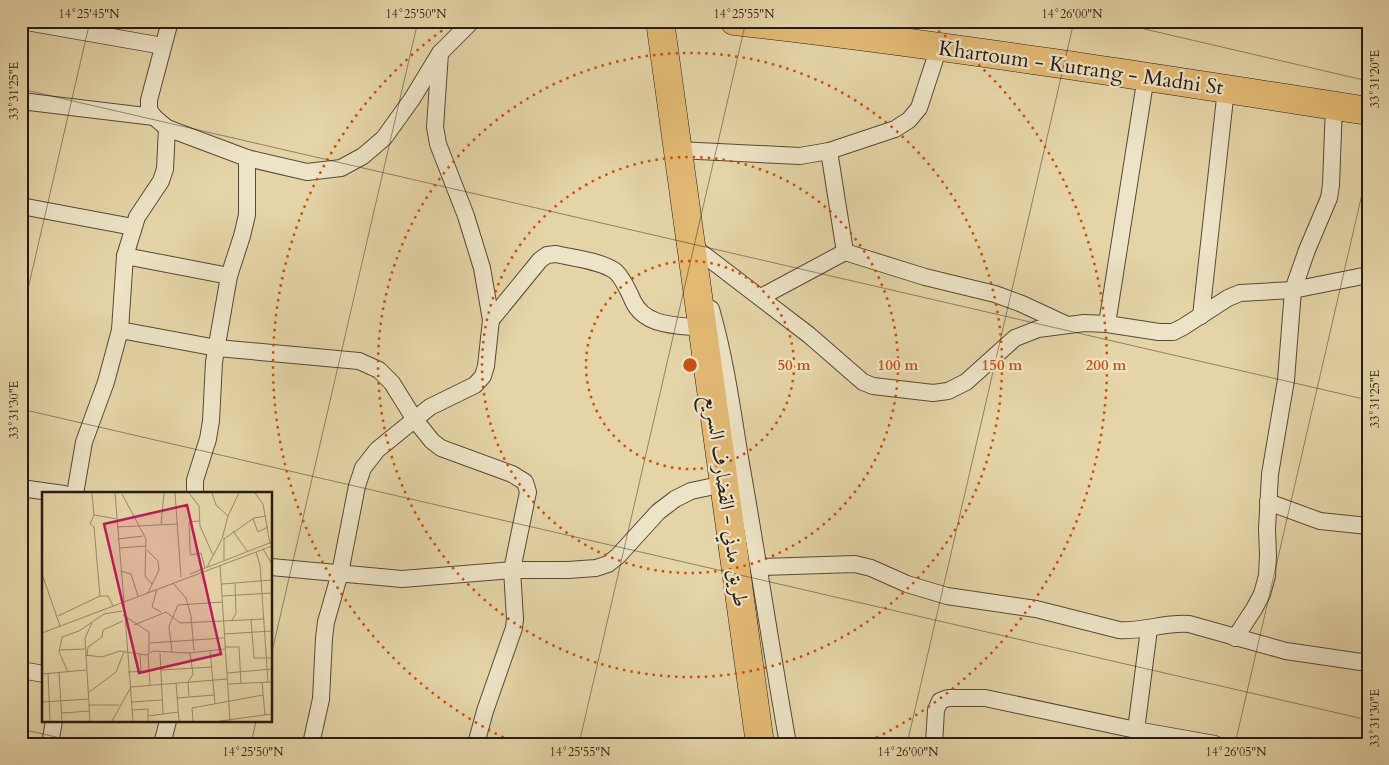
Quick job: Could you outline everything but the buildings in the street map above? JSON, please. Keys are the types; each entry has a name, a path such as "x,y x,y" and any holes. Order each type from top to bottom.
{"highway":[{"name":"طريق مدني - القضارف السريع","path":"660,21 760,744"},
{"name":"Khartoum - Kutrang - Madni St","path":"734,21 1146,76 1368,111"}],"street":[{"path":"170,21 149,100 149,110 154,117 167,128 247,158 307,172 341,168 363,156 384,138 412,99 440,53 472,21"},
{"path":"21,22 163,46"},
{"path":"678,150 800,156 829,151 894,129 909,120 919,108 940,47"},
{"path":"311,744 321,699 324,638 340,573 357,486 363,468 377,450 430,407 474,385 483,376 486,366 490,320 482,268 466,216 438,144 435,126 440,53"},
{"path":"1107,324 1146,76"},
{"path":"1201,316 1226,89"},
{"path":"21,101 154,117"},
{"path":"1235,638 1254,610 1262,594 1267,576 1270,474 1286,380 1293,290 1307,250 1329,198 1334,106"},
{"path":"76,492 84,442 106,382 120,330 125,256 137,218 161,181 165,169 167,128"},
{"path":"829,151 846,252"},
{"path":"194,492 195,480 208,439 211,421 216,348 229,276 242,236 246,215 247,158"},
{"path":"21,206 133,227"},
{"path":"761,298 846,252 925,277 994,294 1065,324"},
{"path":"490,320 540,260 547,255 556,254 607,266 618,273 637,310 650,320 702,328"},
{"path":"125,256 229,276"},
{"path":"692,256 761,298 863,382 873,386 933,394 948,391 966,382 1015,338 1038,329 1065,324 1107,324 1159,332 1173,332 1228,298 1240,293 1293,290 1368,275"},
{"path":"692,256 711,309 721,348 760,567 768,632 788,744"},
{"path":"120,330 216,348 359,361 379,370 392,383 415,420 432,441 441,448 512,474 525,482 528,492 512,570 514,628 476,744"},
{"path":"272,568 402,579 512,570 596,568 608,564 618,556 658,512 675,499 691,491 724,484"},
{"path":"21,488 50,492"},
{"path":"1268,502 1320,521 1368,526"},
{"path":"760,567 855,564 872,568 907,584 947,596 1036,609 1119,630 1133,631 1175,623 1189,624 1286,651 1368,663"},
{"path":"1136,730 1148,628"},
{"path":"21,670 42,674"},
{"path":"934,744 936,710 940,701 948,698 985,698 1136,730 1215,744"},
{"path":"50,744 54,722"},
{"path":"162,744 168,722"}]}
